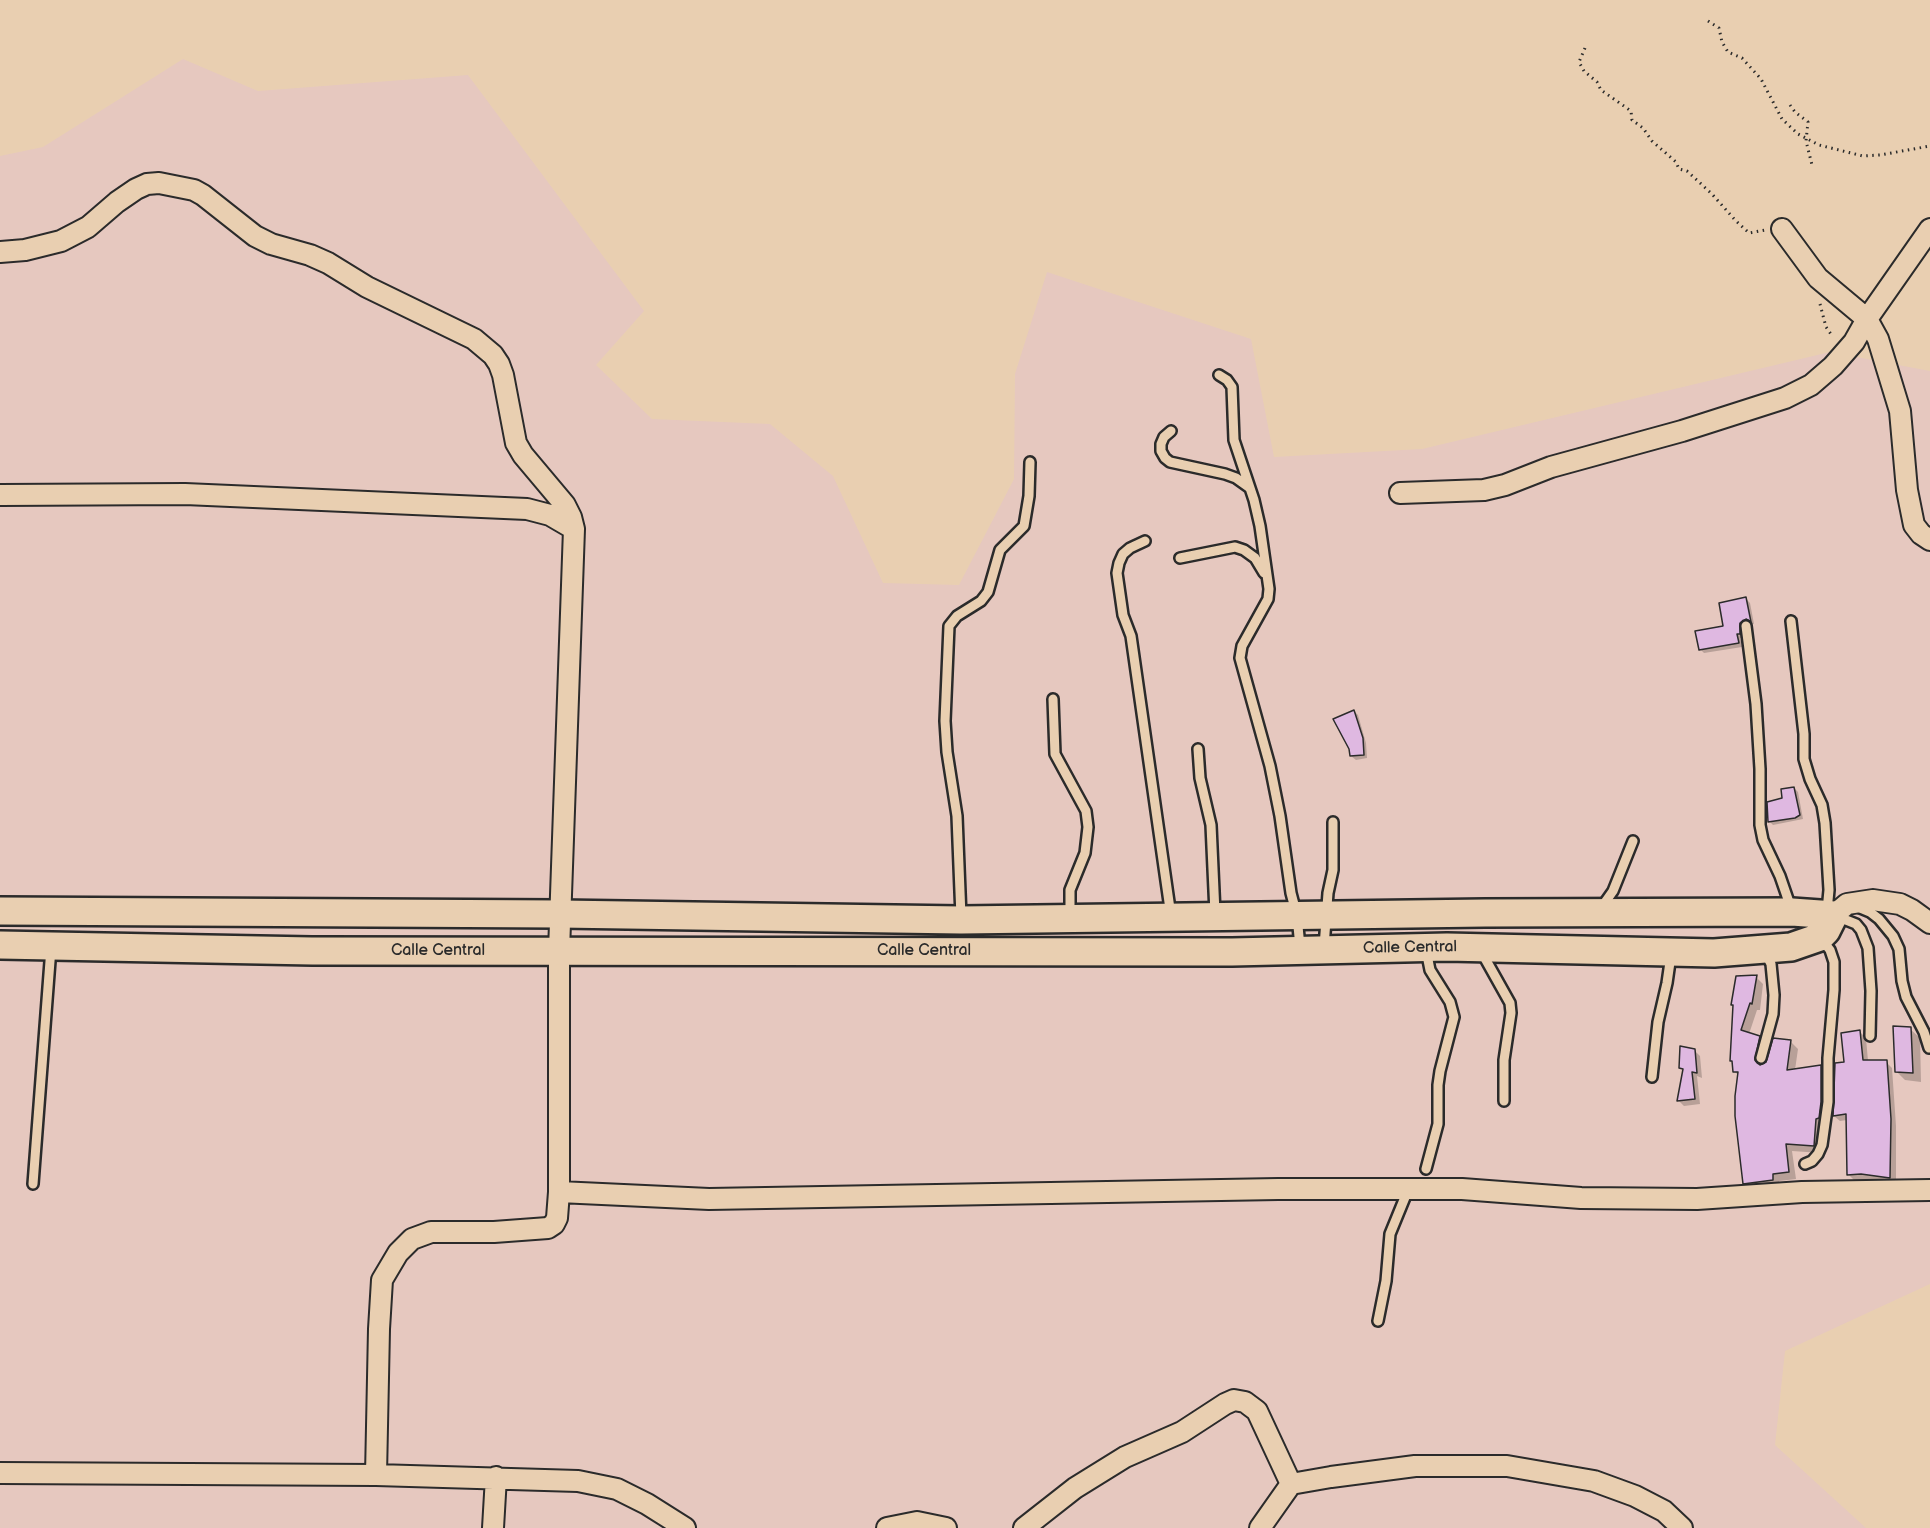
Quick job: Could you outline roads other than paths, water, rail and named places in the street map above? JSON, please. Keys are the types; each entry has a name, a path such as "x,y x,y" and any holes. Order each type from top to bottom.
{"street":[{"path":"0,252 25,250 61,240 88,227 117,202 147,184 159,183 194,190 255,236 271,244 310,255 328,263 367,287 474,339 493,355 503,375 516,443 523,455 565,505 571,517 574,529 559,951 560,1192 557,1218 548,1228 494,1232 431,1232 412,1239 398,1253 382,1280 378,1329 376,1474"},
{"path":"1776,229 1818,278 1867,319 1878,339 1900,411 1907,490 1914,525 1930,540"},
{"path":"1400,493 1484,490 1505,485 1551,466 1671,434 1785,398 1811,385 1833,366 1854,342 1867,319 1930,230"},
{"path":"0,495 185,494 527,509 550,515 574,529"},
{"name":"Calle Central","path":"0,945 312,951 1479,948 1714,952 1791,947 1832,917 1859,901 1873,900 1900,904 1930,923"},
{"name":"Calle Central","path":"0,911 560,914 961,920 1792,912 1832,917"},
{"path":"560,1192 709,1199 1278,1189 1462,1189 1581,1198 1685,1199 1802,1192 1930,1190"},
{"path":"1024,1528 1085,1482 1125,1457 1182,1432 1234,1400 1245,1402 1257,1411 1291,1484"},
{"path":"1260,1528 1291,1484 1415,1466 1507,1466 1594,1481 1635,1496 1664,1511 1682,1528"},
{"path":"0,1473 376,1474 578,1481 617,1490 647,1504 685,1528"},
{"path":"493,1528 496,1477"},
{"path":"887,1528 917,1522 946,1528"}],"lane":[{"path":"1219,375 1232,387 1234,440 1260,526 1269,589 1268,599 1242,646 1240,658 1270,766 1291,893 1312,950"},
{"path":"1171,431 1164,437 1161,444 1161,451 1170,462 1225,474 1236,478 1250,488"},
{"path":"961,920 957,816 947,752 945,721 949,626 957,616 981,601 988,592 1000,550 1024,526 1029,496 1030,462"},
{"path":"1145,541 1123,554 1117,573 1123,615 1131,636 1171,918"},
{"path":"1180,558 1235,548 1244,550 1255,558 1267,580"},
{"path":"1791,621 1804,734 1804,759 1824,814 1832,917 1830,950 1834,962 1828,1058 1828,1102 1822,1145 1812,1161 1805,1164"},
{"path":"1746,626 1756,704 1760,769 1760,825 1763,840 1784,886 1792,912"},
{"path":"1053,699 1055,754 1082,804 1088,827 1085,853 1071,890 1070,919"},
{"path":"1198,749 1200,778 1211,825 1215,917"},
{"path":"1312,950 1326,916 1333,870 1333,822"},
{"path":"1597,913 1613,891 1633,841"},
{"path":"1832,917 1870,912 1887,927 1899,950 1906,997 1924,1032 1929,1048"},
{"path":"1832,917 1856,924 1862,930 1868,948 1870,1036"},
{"path":"33,1184 51,946"},
{"path":"1426,948 1430,970 1450,1002 1454,1017 1440,1071 1438,1124 1426,1169"},
{"path":"1479,948 1501,983 1510,1003 1511,1013 1504,1060 1504,1101"},
{"path":"1761,1058 1773,1014 1774,995 1771,964 1762,949"},
{"path":"1652,1077 1656,1033 1671,952"},
{"path":"1378,1321 1386,1281 1390,1234 1409,1189"}]}
